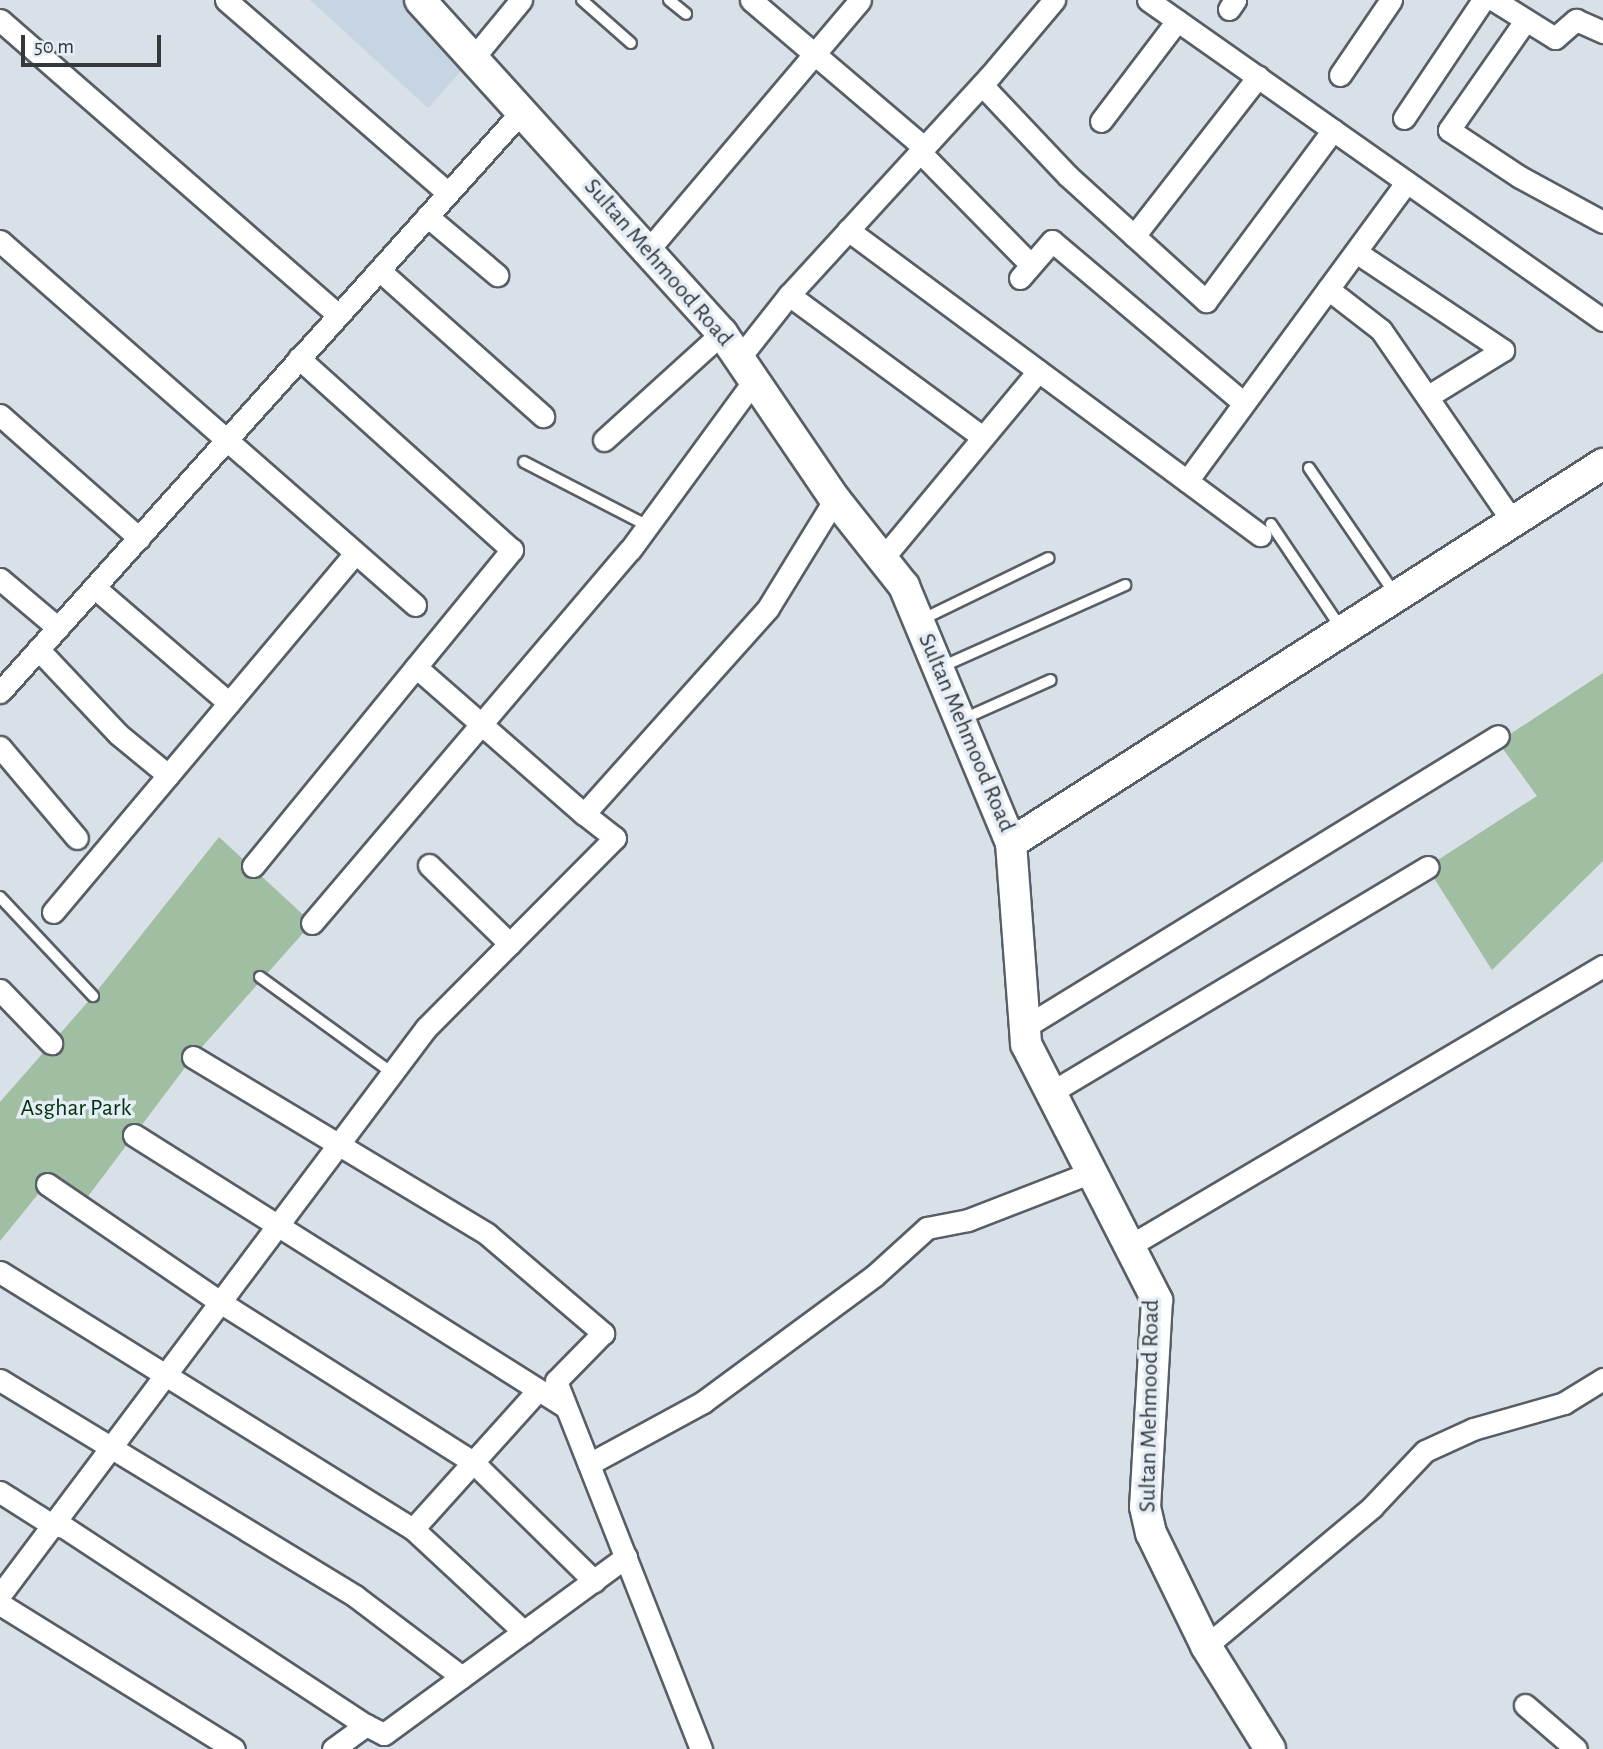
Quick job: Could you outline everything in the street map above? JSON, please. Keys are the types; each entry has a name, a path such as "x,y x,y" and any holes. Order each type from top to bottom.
{"street":[{"path":"226,0 447,192"},
{"name":"Sultan Mehmood Road","path":"420,0 649,248 722,333 835,499 904,586 1011,843 1026,1044 1089,1173 1131,1245 1157,1300 1145,1507 1151,1533 1206,1646 1270,1749"},
{"path":"474,57 521,0"},
{"path":"751,0 922,149 1025,271 1052,240 1244,403"},
{"path":"649,248 860,0"},
{"path":"312,923 648,526 747,368 789,295 982,85 1054,0"},
{"path":"1148,0 1603,320"},
{"path":"1340,75 1391,0"},
{"path":"1404,118 1483,0"},
{"path":"1494,0 1555,38 1576,20 1603,32"},
{"path":"0,20 338,316"},
{"path":"1101,121 1177,21"},
{"path":"1525,21 1449,130 1520,177 1603,222"},
{"path":"1134,236 1258,77"},
{"path":"982,85 1067,175 1206,301 1333,130"},
{"path":"0,692 522,111"},
{"path":"1187,481 1407,182"},
{"path":"427,216 497,275"},
{"path":"848,230 1187,481 1266,530"},
{"path":"0,241 415,605"},
{"path":"1356,252 1503,350 1427,397"},
{"path":"379,270 542,416"},
{"path":"1328,289 1381,330 1513,522"},
{"path":"789,295 982,437"},
{"path":"604,440 722,333"},
{"path":"253,866 512,550 299,358"},
{"path":"883,558 1038,371"},
{"path":"0,415 139,538"},
{"path":"1011,843 1603,464"},
{"path":"584,814 768,608 835,499"},
{"path":"53,912 355,553"},
{"path":"0,579 58,628"},
{"path":"94,587 229,703"},
{"path":"38,649 118,734 169,775"},
{"path":"0,1595 426,1028 615,838 416,667"},
{"path":"1025,1027 1498,736"},
{"path":"0,747 77,838"},
{"path":"429,865 510,944"},
{"path":"1050,1093 1427,867"},
{"path":"1131,1245 1603,966"},
{"path":"0,990 51,1043"},
{"path":"192,1057 487,1234 603,1333 556,1381 701,1749"},
{"path":"134,1135 566,1408"},
{"path":"589,1464 703,1402 874,1276 927,1228 968,1220 1089,1173"},
{"path":"47,1184 220,1302 473,1462 594,1581"},
{"path":"0,1272 413,1529 524,1632"},
{"path":"1206,1646 1372,1507 1425,1451 1473,1429 1564,1403 1603,1379"},
{"path":"0,1380 355,1596 462,1677"},
{"path":"413,1529 538,1390"},
{"path":"0,1492 52,1525 64,1527 366,1725 384,1734 625,1558"},
{"path":"0,1604 234,1749"},
{"path":"1525,1705 1576,1749"},
{"path":"333,1749 366,1725"}],"lane":[{"path":"582,0 631,43"},
{"path":"669,0 686,14"},
{"path":"524,462 648,526"},
{"path":"1309,468 1397,596"},
{"path":"1266,530 1343,631"},
{"path":"919,621 1049,558"},
{"path":"939,668 1125,585"},
{"path":"960,721 1051,680"},
{"path":"0,897 93,996"},
{"path":"260,977 392,1073"}],"shaded area":[{"path":"310,0 431,0 469,62 428,108"}],"green space":[{"path":"1603,673 1603,861 1492,970 1427,867 1537,796 1498,742"},
{"name":"Asghar Park","path":"219,837 312,923 193,1057 86,1199 52,1177 0,1241 0,1102 93,996"}]}
